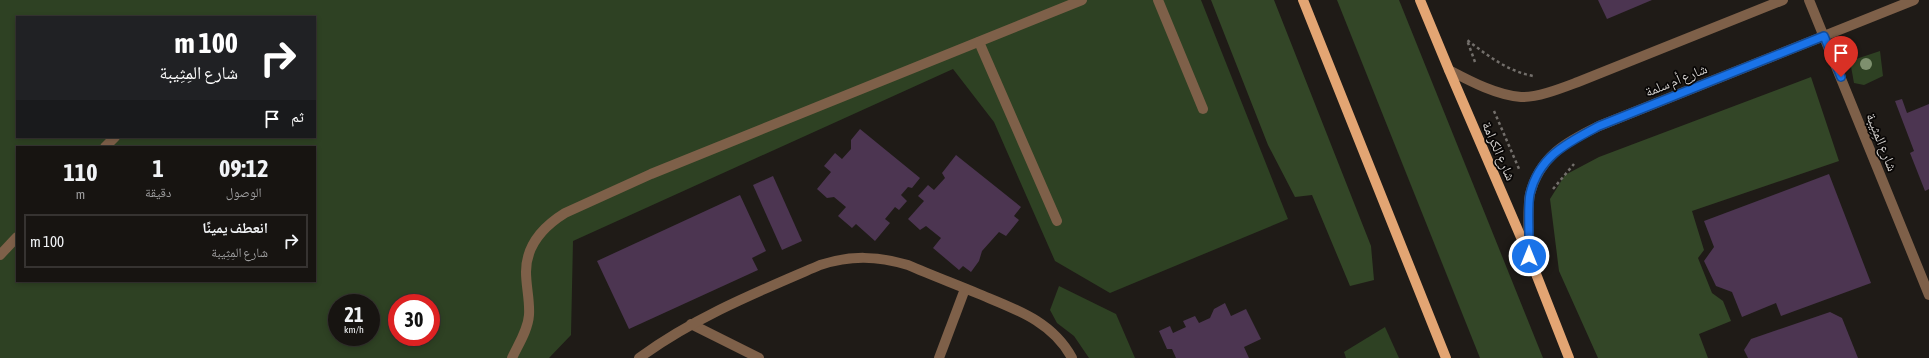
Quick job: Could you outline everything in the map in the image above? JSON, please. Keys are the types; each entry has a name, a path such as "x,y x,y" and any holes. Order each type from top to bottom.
{"main road":[{"path":"1303,0 1446,358"},
{"name":"شارع الكرامة","path":"1420,0 1448,70 1529,256 1569,358"}],"street":[{"path":"512,358 522,338 529,316 526,271 528,257 541,232 552,221 565,213 651,174 1082,0"},
{"path":"1158,0 1203,109"},
{"path":"1448,70 1485,88 1521,97 1549,92 1578,82 1783,0"},
{"name":"شارع المِثِيبة","path":"1809,0 1929,295"},
{"name":"شارع أم سلمة","path":"1529,256 1530,195 1543,163 1569,141 1599,126 1914,0"},
{"path":"979,42 1057,220"},
{"path":"106,146 114,138"},
{"path":"0,255 16,239"},
{"path":"639,358 691,324 724,307 820,265 855,257 873,257 891,260 1025,313 1038,321 1060,340 1072,358"},
{"path":"939,358 965,288"},
{"path":"691,324 759,358"}],"path":[{"path":"1530,195 1466,40 1498,64 1522,74 1536,76"},
{"path":"1551,191 1576,161"}],"green space":[{"path":"0,0 1201,0 1288,219 1110,293 1055,261 994,122 953,69 573,241 571,335 549,358 0,358"},
{"path":"1211,0 1274,0 1371,246 1374,280 1350,286 1312,195 1295,197 1268,145"},
{"path":"1337,0 1399,0 1543,358 1480,358"},
{"path":"1880,51 1883,76 1864,85 1854,83 1850,61"},
{"path":"1811,77 1839,161 1692,211 1704,250 1698,258 1712,293 1723,301 1731,321 1699,334 1708,358 1598,358 1559,271 1550,199 1565,175 1599,157"},
{"path":"1059,286 1116,314 1135,358 1089,358 1074,336 1057,323 1050,310"},
{"path":"1385,327 1399,358 1346,358 1344,352"}],"building":[{"path":"1598,0 1652,0 1607,19"},
{"path":"1902,99 1907,113 1929,104 1929,189 1925,191 1910,153 1914,151 1895,101"},
{"path":"860,129 920,178 912,188 908,187 901,195 907,201 899,210 895,207 885,219 890,223 875,241 856,224 852,228 838,216 846,207 834,197 827,198 817,189 831,172 824,166 835,153 842,159 851,149 851,140"},
{"path":"956,155 1021,207 1014,216 1019,220 1006,236 999,232 982,251 979,261 971,272 963,266 959,270 933,248 941,238 926,226 920,230 908,219 924,201 918,196 928,185 934,190 945,178 942,173"},
{"path":"1829,174 1871,283 1781,316 1776,303 1742,317 1732,292 1716,286 1704,261 1714,247 1704,221"},
{"path":"773,176 802,241 782,250 753,185"},
{"path":"740,195 766,251 752,258 758,270 629,329 597,261"},
{"path":"1225,303 1231,316 1246,309 1261,339 1244,347 1249,358 1176,358 1172,349 1167,349 1159,331 1170,326 1173,333 1186,327 1183,321 1195,316 1199,323 1210,318 1214,309"},
{"path":"1830,312 1842,318 1858,358 1748,358 1744,350 1751,339"}],"route":[{"path":"1529,256 1530,195 1543,163 1569,141 1599,126 1824,36 1841,77"}]}
